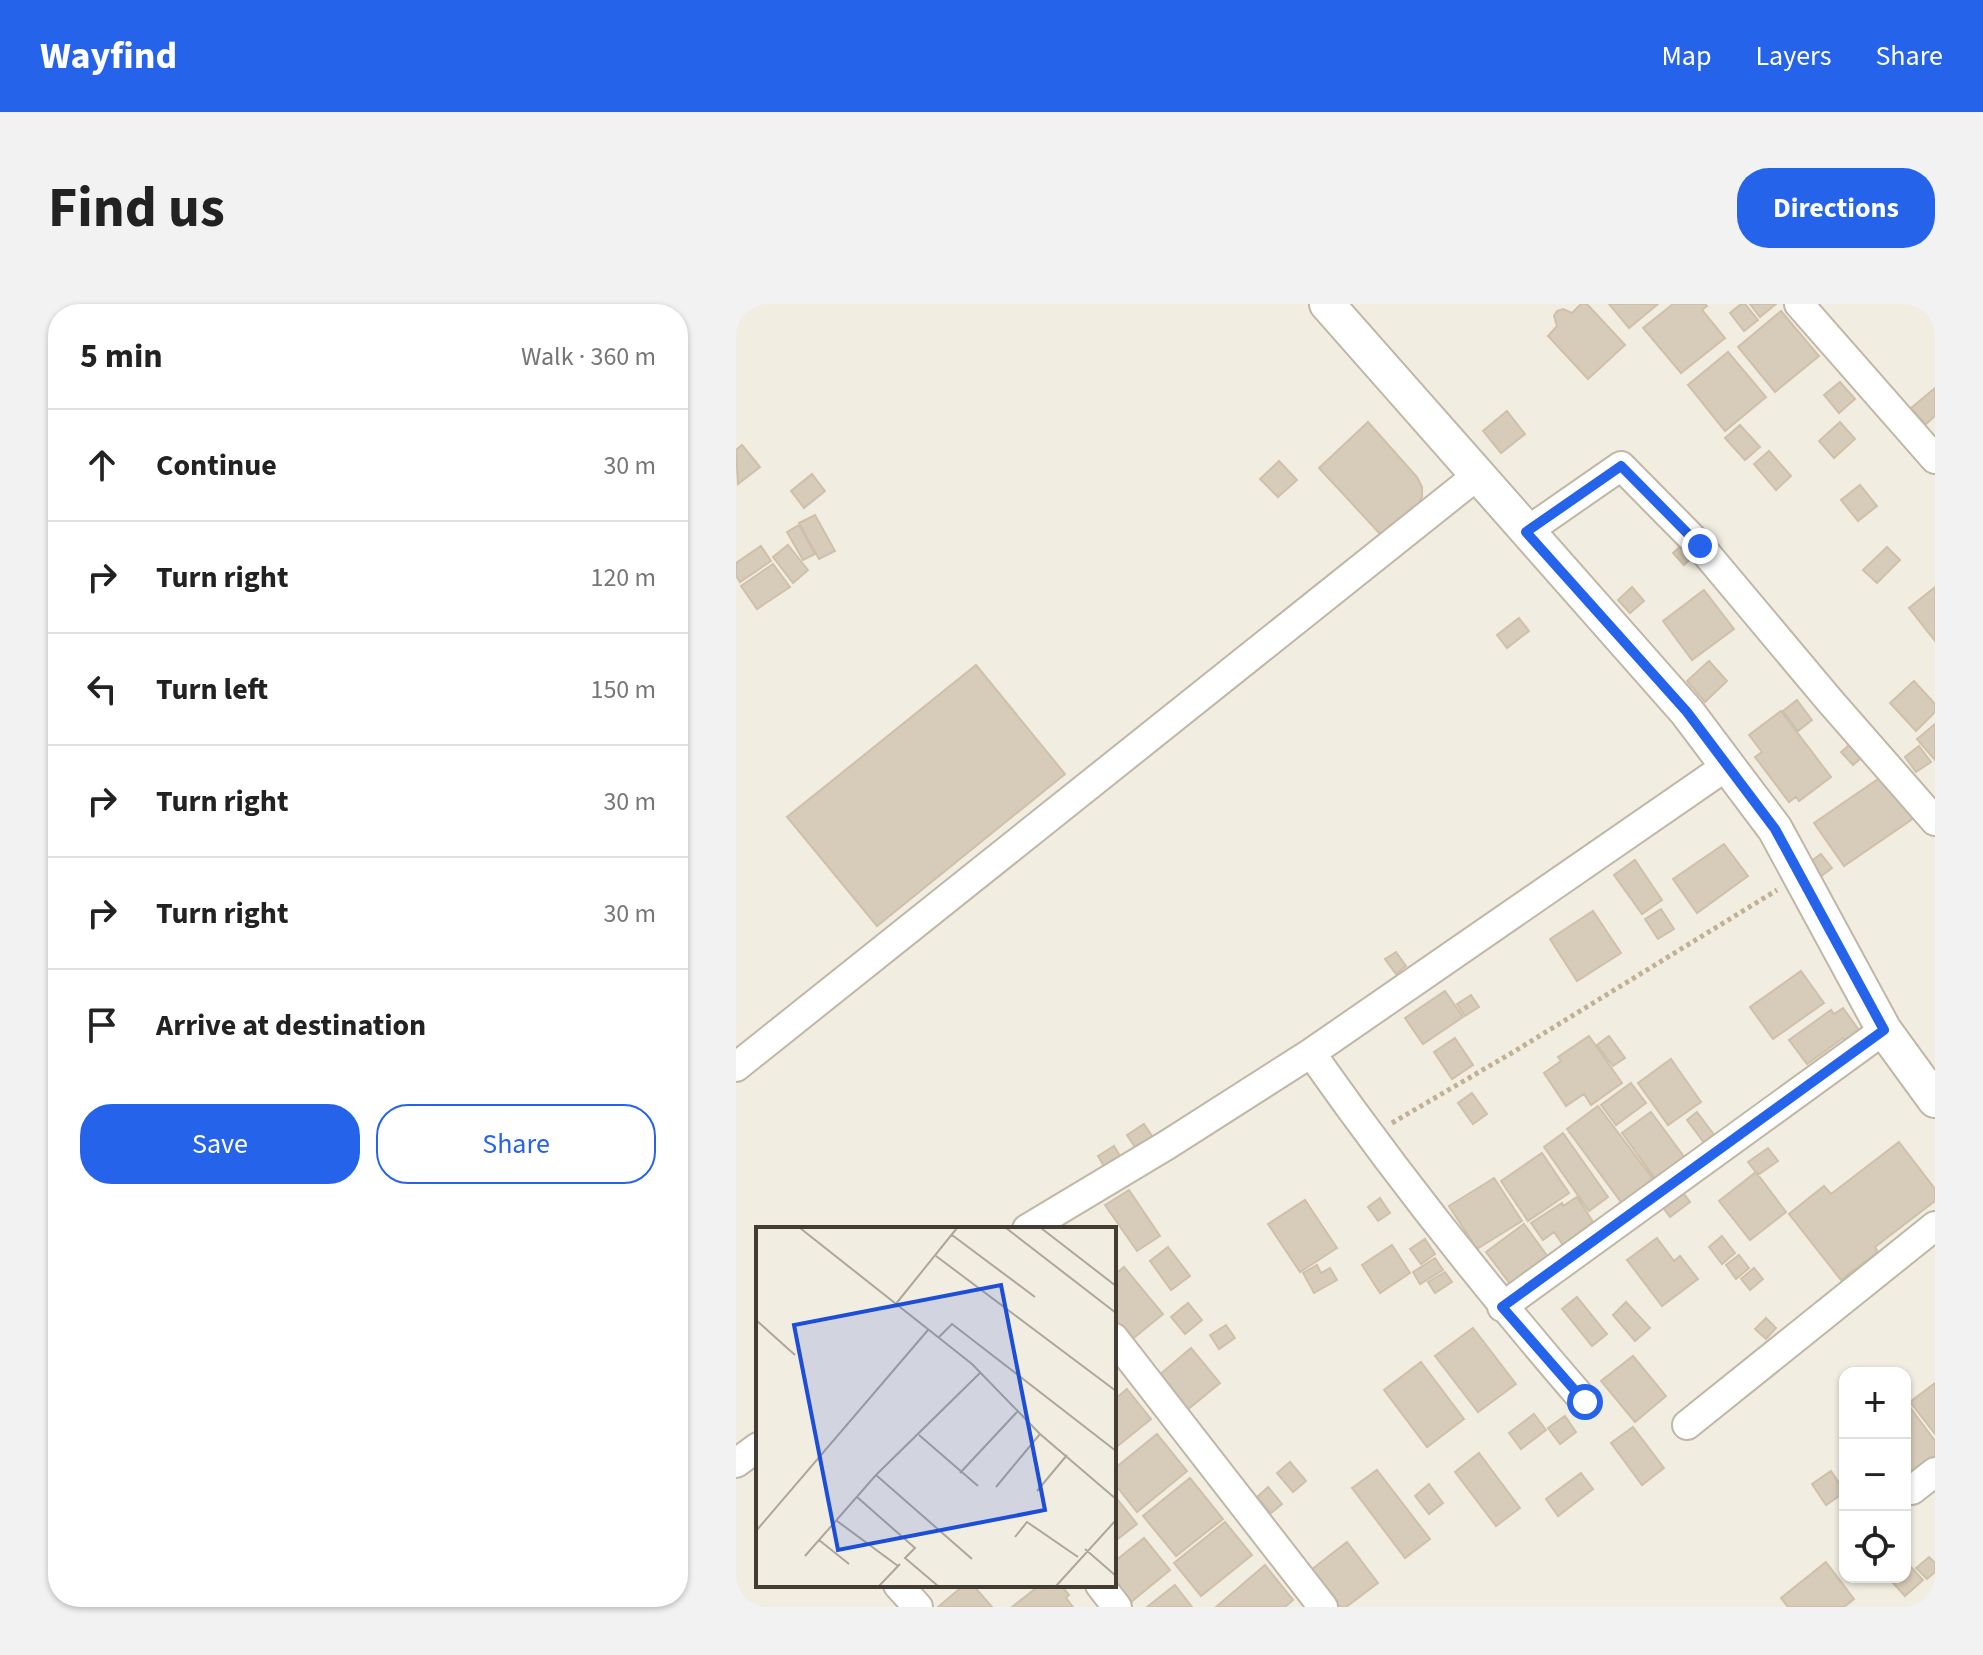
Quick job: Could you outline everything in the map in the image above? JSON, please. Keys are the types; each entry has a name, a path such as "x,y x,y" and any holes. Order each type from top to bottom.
{"street":[{"path":"1327,304 1687,712 1728,765 1775,829 1884,1030 1935,1100"},
{"path":"1799,304 1935,459"},
{"path":"1526,532 1621,466 1700,546 1935,821"},
{"path":"736,1067 1479,474"},
{"path":"1032,1227 1311,1053 1728,765"},
{"path":"1502,1307 1884,1030"},
{"path":"1311,1053 1502,1307 1585,1402"},
{"path":"1687,1425 1935,1226"},
{"path":"1116,1341 1323,1607"},
{"path":"736,1463 756,1448"},
{"path":"1912,1490 1935,1472"},
{"path":"900,1587 918,1607"},
{"path":"1102,1587 1117,1607"}],"path":[{"path":"1371,1135 1515,1051 1801,874"}],"building":[{"path":"1581,304 1587,304 1625,345 1588,379 1548,336 1557,326 1554,316 1557,311 1563,309 1572,313"},
{"path":"1609,304 1658,304 1629,328"},
{"path":"1673,304 1705,304 1707,306 1702,310 1725,338 1681,373 1643,328"},
{"path":"1745,304 1758,320 1744,331 1730,313"},
{"path":"1750,304 1776,304 1760,317"},
{"path":"1781,311 1819,356 1775,392 1738,347"},
{"path":"1728,352 1766,397 1725,431 1688,385"},
{"path":"1840,382 1855,399 1839,413 1824,395"},
{"path":"1935,388 1935,416 1926,424 1911,408"},
{"path":"1507,411 1525,434 1501,453 1483,431"},
{"path":"1368,422 1417,477 1422,487 1422,497 1417,506 1382,536 1319,468"},
{"path":"1840,422 1855,439 1834,458 1819,441"},
{"path":"1740,425 1760,447 1745,460 1725,438"},
{"path":"742,445 760,467 738,484 736,450"},
{"path":"1769,451 1791,476 1776,490 1754,464"},
{"path":"1279,461 1297,480 1278,497 1260,479"},
{"path":"812,474 825,491 804,508 791,491"},
{"path":"1860,485 1877,506 1858,521 1841,500"},
{"path":"815,515 835,551 819,559 799,523"},
{"path":"799,525 815,554 803,560 787,532"},
{"path":"1683,544 1694,556 1684,565 1673,553"},
{"path":"788,545 808,570 793,583 773,557"},
{"path":"761,546 771,561 740,582 736,576 736,563"},
{"path":"1887,547 1900,560 1877,583 1863,570"},
{"path":"773,564 790,587 757,609 741,586"},
{"path":"1632,587 1644,601 1630,613 1618,600"},
{"path":"1935,587 1935,641 1909,608"},
{"path":"1704,590 1734,629 1692,660 1663,621"},
{"path":"1519,618 1529,631 1507,648 1497,635"},
{"path":"1709,661 1727,681 1705,702 1687,681"},
{"path":"976,665 1065,774 877,926 787,817"},
{"path":"1914,681 1935,704 1935,712 1916,731 1890,703"},
{"path":"1797,700 1812,720 1798,731 1783,711"},
{"path":"1781,711 1831,777 1799,801 1796,797 1789,802 1755,757 1762,752 1749,735"},
{"path":"1935,724 1935,760 1917,739"},
{"path":"1855,740 1866,754 1853,765 1841,752"},
{"path":"1919,746 1931,762 1916,772 1905,757"},
{"path":"1884,775 1914,818 1844,866 1814,823"},
{"path":"1724,844 1748,876 1697,913 1673,879"},
{"path":"1821,854 1832,868 1820,877 1809,863"},
{"path":"1635,860 1662,900 1642,914 1614,875"},
{"path":"1661,909 1674,929 1658,939 1645,919"},
{"path":"1593,911 1621,953 1577,981 1550,939"},
{"path":"1396,952 1406,966 1396,974 1385,959"},
{"path":"1801,971 1824,1003 1773,1039 1750,1007"},
{"path":"1445,991 1463,1017 1423,1044 1405,1018"},
{"path":"1471,995 1479,1007 1465,1016 1457,1004"},
{"path":"1843,1008 1861,1033 1847,1043 1843,1038 1807,1064 1789,1040 1831,1010 1834,1014"},
{"path":"1589,1036 1622,1083 1591,1105 1584,1094 1566,1106 1544,1073 1561,1061 1558,1057"},
{"path":"1609,1036 1625,1058 1613,1066 1597,1045"},
{"path":"1455,1038 1473,1065 1452,1079 1434,1052"},
{"path":"1671,1059 1701,1102 1668,1125 1638,1083"},
{"path":"1631,1083 1646,1103 1616,1125 1601,1105"},
{"path":"1472,1093 1487,1114 1473,1124 1458,1103"},
{"path":"1598,1106 1656,1183 1624,1206 1567,1129"},
{"path":"1651,1112 1685,1158 1656,1180 1622,1133"},
{"path":"1697,1112 1715,1136 1705,1144 1687,1120"},
{"path":"1144,1124 1154,1139 1137,1150 1127,1135"},
{"path":"1563,1133 1608,1197 1589,1211 1544,1147"},
{"path":"1899,1142 1935,1189 1935,1201 1875,1247 1878,1252 1841,1280 1789,1214 1824,1186 1831,1194"},
{"path":"1114,1146 1120,1156 1104,1166 1098,1156"},
{"path":"1768,1148 1778,1161 1758,1175 1748,1162"},
{"path":"1542,1153 1569,1193 1528,1221 1501,1181"},
{"path":"1756,1172 1786,1212 1750,1240 1719,1201"},
{"path":"1494,1178 1522,1221 1477,1249 1449,1206"},
{"path":"1679,1187 1690,1202 1670,1217 1659,1202"},
{"path":"1129,1190 1160,1236 1137,1251 1105,1205"},
{"path":"1577,1197 1593,1222 1563,1245 1554,1232 1543,1240 1531,1223"},
{"path":"1380,1198 1390,1213 1378,1221 1368,1207"},
{"path":"1305,1200 1337,1248 1300,1272 1268,1224"},
{"path":"1524,1224 1551,1261 1514,1289 1486,1252"},
{"path":"1722,1236 1735,1253 1722,1264 1709,1247"},
{"path":"1657,1238 1674,1261 1680,1256 1698,1279 1662,1306 1627,1260"},
{"path":"1425,1239 1435,1254 1421,1264 1410,1249"},
{"path":"1392,1245 1410,1273 1380,1293 1362,1265"},
{"path":"1168,1247 1190,1276 1171,1290 1150,1261"},
{"path":"1739,1255 1749,1268 1736,1279 1726,1265"},
{"path":"1435,1258 1443,1270 1420,1284 1413,1272"},
{"path":"1317,1265 1321,1273 1330,1268 1337,1280 1314,1293 1303,1273"},
{"path":"1124,1267 1163,1314 1125,1345 1116,1334 1116,1273"},
{"path":"1754,1268 1763,1279 1750,1290 1741,1279"},
{"path":"1445,1272 1452,1282 1435,1293 1428,1282"},
{"path":"1577,1297 1607,1334 1592,1346 1562,1309"},
{"path":"1626,1302 1650,1328 1635,1341 1613,1315"},
{"path":"1188,1303 1202,1320 1185,1334 1171,1317"},
{"path":"1766,1318 1776,1328 1766,1339 1755,1329"},
{"path":"1226,1325 1235,1338 1219,1349 1210,1335"},
{"path":"1473,1328 1516,1384 1478,1412 1435,1356"},
{"path":"1191,1348 1220,1383 1187,1410 1158,1376"},
{"path":"1633,1356 1666,1396 1635,1422 1601,1381"},
{"path":"1421,1362 1464,1419 1427,1447 1384,1390"},
{"path":"1935,1383 1935,1434 1911,1403"},
{"path":"1127,1389 1151,1419 1116,1447 1116,1398"},
{"path":"1911,1409 1935,1441 1935,1461 1913,1478"},
{"path":"1534,1414 1546,1430 1521,1449 1509,1433"},
{"path":"1565,1416 1576,1432 1560,1444 1548,1428"},
{"path":"1633,1427 1664,1468 1642,1485 1611,1443"},
{"path":"1157,1434 1187,1471 1137,1512 1116,1486 1116,1467"},
{"path":"1479,1453 1520,1508 1496,1526 1455,1472"},
{"path":"1290,1462 1306,1481 1293,1492 1277,1473"},
{"path":"1377,1470 1430,1539 1405,1558 1352,1488"},
{"path":"1831,1471 1839,1483 1839,1496 1826,1505 1812,1484"},
{"path":"1581,1473 1593,1489 1558,1516 1546,1499"},
{"path":"1190,1478 1223,1519 1176,1556 1143,1516"},
{"path":"1429,1484 1443,1503 1429,1514 1415,1496"},
{"path":"1268,1487 1282,1504 1271,1513 1257,1497"},
{"path":"1116,1498 1137,1524 1116,1540"},
{"path":"1225,1522 1252,1555 1201,1596 1174,1563"},
{"path":"1144,1538 1170,1570 1125,1607 1115,1587 1116,1560"},
{"path":"1347,1542 1378,1583 1346,1607 1340,1607 1311,1570"},
{"path":"1929,1557 1935,1563 1935,1572 1927,1579 1916,1568"},
{"path":"1826,1562 1854,1599 1844,1607 1788,1607 1781,1598"},
{"path":"1265,1565 1293,1600 1285,1607 1216,1607"},
{"path":"1911,1567 1923,1580 1905,1596 1893,1583 1911,1583"},
{"path":"1175,1585 1192,1607 1147,1607"},
{"path":"962,1587 975,1587 992,1607 938,1607"},
{"path":"1037,1587 1063,1587 1073,1607 1012,1607"}],"route":[{"path":"1585,1402 1502,1307 1884,1030 1775,829 1687,712 1526,532 1621,466 1700,546"}]}
